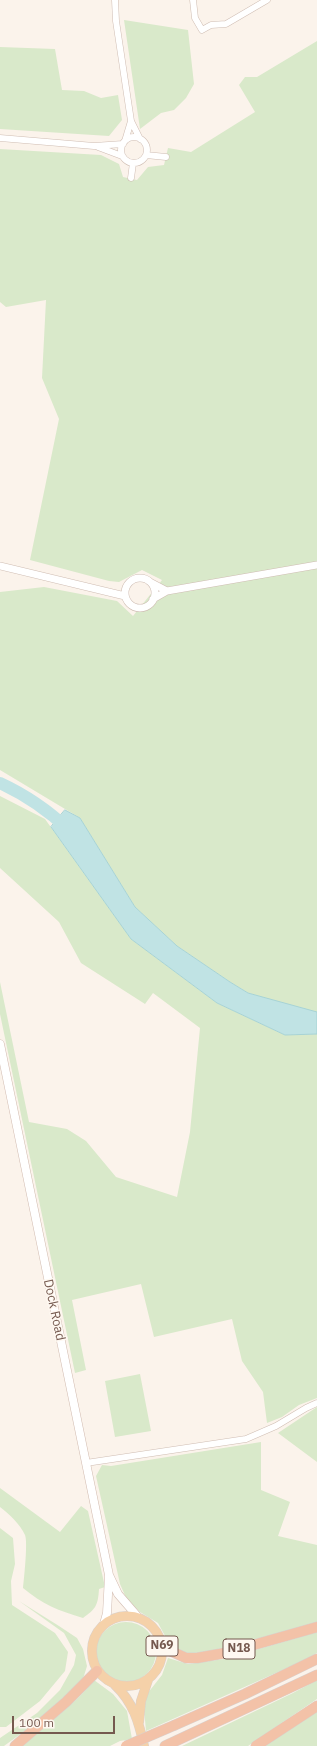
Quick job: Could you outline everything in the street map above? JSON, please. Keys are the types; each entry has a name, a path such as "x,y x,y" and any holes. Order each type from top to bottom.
{"highway":[{"name":"N18","path":"162,1647 186,1658 197,1658 225,1653 317,1627"},
{"path":"126,1746 252,1691 317,1659"},
{"path":"15,1746 66,1702 97,1671"},
{"path":"170,1744 317,1675"},
{"path":"256,1746 317,1706"}],"main road":[{"name":"Dock Road","path":"0,1044 110,1575 118,1594 138,1617"},
{"name":"Dock Road","path":"104,1624 107,1613 110,1575"},
{"path":"97,1671 93,1662 92,1644 95,1636 104,1624 114,1618 126,1616 138,1617"},
{"name":"N69","path":"138,1617 147,1622 154,1629 160,1638 162,1647 159,1666 148,1680 141,1701 139,1723"},
{"name":"N69","path":"97,1671 105,1680 115,1685 127,1697 139,1723 144,1746"},
{"path":"115,1685 132,1687 148,1680"}],"street":[{"path":"94,146 122,156 128,162 132,163 141,162 146,155 146,146 140,139 131,121 116,21 115,0"},
{"path":"193,0 195,18 202,30 212,25 226,24 268,0"},
{"path":"122,156 121,152 131,121"},
{"path":"0,138 94,146 124,142 133,137 140,139"},
{"path":"146,155 166,157"},
{"path":"131,178 132,163"},
{"path":"127,585 125,596 129,603 138,608 148,605 153,599 167,591 317,565"},
{"path":"0,566 125,596"},
{"path":"108,591 127,585 130,581 139,578 167,591"},
{"path":"150,582 154,590 153,599"},
{"path":"86,1463 246,1439 276,1426 317,1403"}],"green space":[{"path":"124,20 188,30 194,84 186,98 174,110 161,113 140,129"},
{"path":"317,41 317,1012 313,1012 248,993 177,946 135,907 80,818 0,770 0,592 44,587 117,601 133,616 162,580 142,570 119,582 109,581 30,560 59,419 42,378 46,300 6,307 0,302 0,149 101,155 119,164 123,177 137,180 148,167 164,165 168,148 191,152 255,112 239,85 245,77 257,77"},
{"path":"0,47 55,49 62,90 84,91 101,98 118,95 122,120 109,136 0,129"},
{"path":"0,796 45,819 131,939 217,1003 285,1035 317,1034 317,1398 299,1405 282,1417 267,1423 263,1392 242,1361 232,1319 154,1337 141,1284 72,1300 86,1370 75,1373 0,1014 0,982 29,1122 67,1129 86,1141 116,1177 177,1197 190,1132 200,1028 153,993 145,1004 81,963 59,922 0,868"},
{"path":"140,1374 151,1431 115,1437 105,1381"},
{"path":"317,1407 317,1462 278,1433"},
{"path":"261,1442 261,1490 290,1502 278,1536 317,1545 317,1623 203,1653 185,1655 170,1645 158,1623 140,1612 127,1600 120,1584 96,1476 102,1465 111,1466"},
{"path":"0,1488 60,1532 81,1506 88,1511 105,1587 99,1589 98,1599 94,1609 83,1618 66,1613 51,1606 23,1588 26,1539 23,1531 17,1523 0,1507"},
{"path":"0,1528 13,1538 15,1564 11,1581 12,1605 55,1633 68,1652 65,1671 40,1701 6,1727 0,1727"},
{"path":"19,1601 77,1638 83,1649 87,1666 83,1679 37,1722 4,1746 0,1746 0,1738 37,1713 60,1690 74,1665 76,1655 64,1633"},
{"path":"126,1622 143,1627 151,1635 156,1652 151,1669 143,1677 126,1682 109,1677 101,1669 96,1652 101,1635 109,1627"},
{"path":"317,1632 317,1653 305,1660 146,1731 144,1709 147,1694 162,1675 168,1658 188,1664 224,1659"},
{"path":"94,1680 113,1694 127,1711 132,1739 120,1741 110,1746 18,1746 68,1707"},
{"path":"317,1680 317,1699 248,1746 182,1746 293,1693"},
{"path":"317,1710 317,1746 265,1746"}],"water":[{"path":"65,810 80,818 135,907 177,946 248,993 317,1012 317,1034 285,1035 217,1003 131,939 51,827"}],"waterway":[{"path":"0,783 37,804 69,830"}]}
